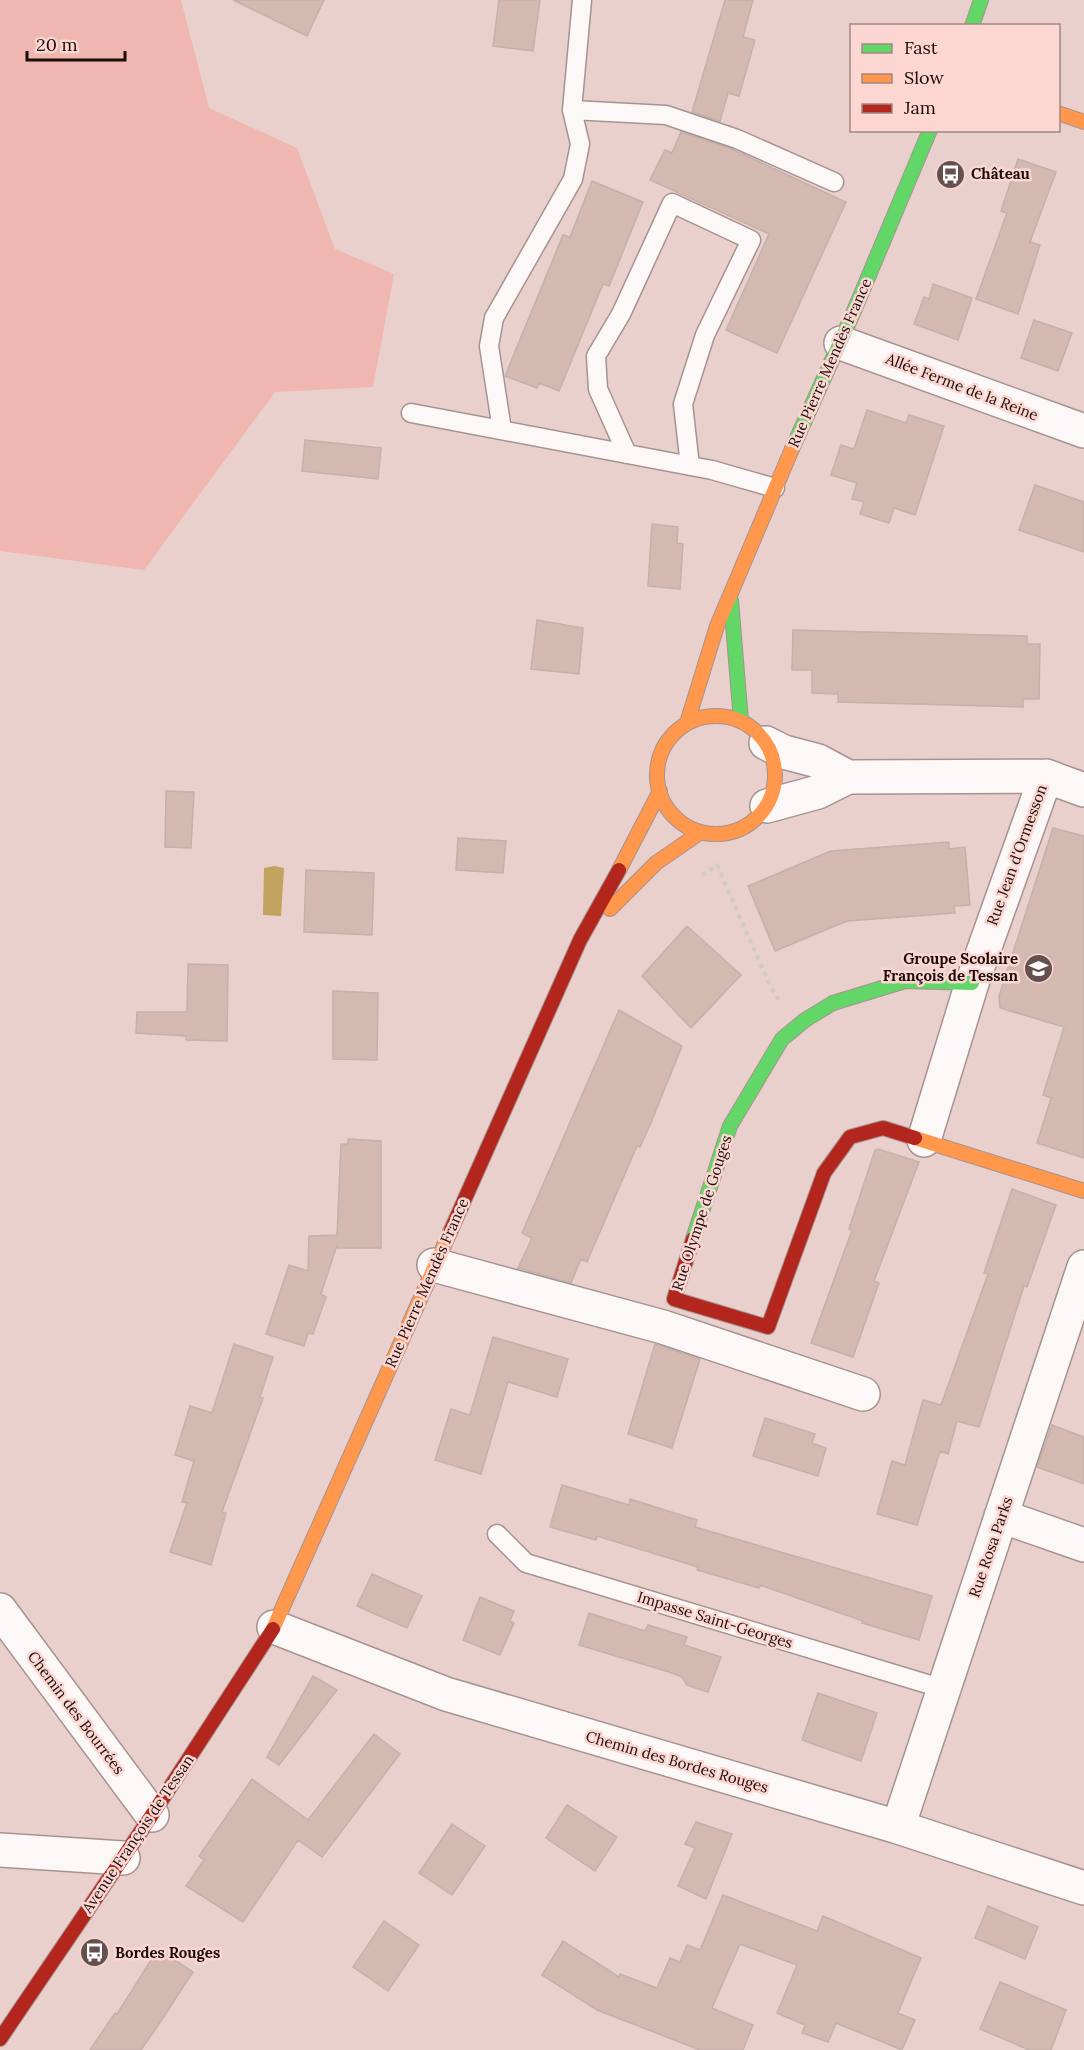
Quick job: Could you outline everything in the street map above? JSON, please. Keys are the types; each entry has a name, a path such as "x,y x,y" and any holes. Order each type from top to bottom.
{"street":[{"path":"973,24 981,0"},
{"path":"1060,113 1084,122"},
{"name":"Rue Pierre Mendès France","path":"687,723 700,671 731,595 775,488 841,343 929,132"},
{"name":"Allée Ferme de la Reine","path":"841,343 1084,431"},
{"name":"Rue Pierre Mendès France","path":"731,595 740,672 741,721"},
{"path":"723,716 741,721 755,730 766,743 773,758 775,774 773,791 767,806 745,827 731,832 701,832 675,817 660,791 657,772 662,753 672,736 687,723 705,717 723,716"},
{"path":"766,743 784,752 818,761 848,777"},
{"path":"767,806 818,792 848,777 1046,776 1084,790"},
{"name":"Rue Jean d'Ormesson","path":"924,1140 972,983 1046,776"},
{"name":"Rue Pierre Mendès France","path":"274,1627 580,940 660,791"},
{"name":"Rue Pierre Mendès France","path":"580,940 656,863 701,832"},
{"name":"Rue Olympe de Gouges","path":"924,1140 884,1128 850,1137 824,1173 768,1327 674,1299 730,1126 782,1039 805,1020 833,1003 905,981 972,983"},
{"path":"924,1140 1084,1191"},
{"path":"435,1265 663,1327 863,1394"},
{"name":"Rue Rosa Parks","path":"898,1827 1084,1267"},
{"path":"1001,1516 1084,1545"},
{"name":"Chemin des Bourrées","path":"0,1610 152,1815"},
{"name":"Avenue François de Tessan","path":"0,2039 152,1815 274,1627"},
{"name":"Chemin des Bordes Rouges","path":"274,1627 446,1694 898,1827 1084,1888"},
{"path":"0,1850 123,1858"}],"lane":[{"path":"502,430 489,346 494,318 573,179 580,144 572,110 582,0"},
{"path":"572,110 666,115 737,139 834,182"},
{"path":"627,454 598,389 596,356 621,314 672,203 751,240 705,335 683,404 690,466"},
{"path":"411,413 690,466 775,488"},
{"name":"Impasse Saint-Georges","path":"497,1534 526,1563 944,1689"}],"path":[{"path":"698,878 717,865 771,988 788,1013 805,1020"}],"shaded area":[{"path":"0,0 181,0 209,108 297,148 335,249 394,274 373,387 275,392 144,570 0,551"},
{"path":"274,866 284,868 281,916 263,915 264,868"}],"building":[{"path":"233,0 324,0 307,36"},
{"path":"499,0 540,0 533,51 493,46"},
{"path":"725,0 753,0 743,37 755,40 739,96 728,93 720,121 692,112"},
{"path":"681,132 727,147 846,202 777,353 726,330 769,234 650,180 665,150 672,153"},
{"path":"1018,159 1056,172 1030,242 1040,245 1018,314 976,299 1007,213 1001,211"},
{"path":"592,181 643,202 609,286 603,284 559,391 539,383 537,388 505,376 563,235 570,237"},
{"path":"933,284 972,298 958,340 914,324 924,297 929,299"},
{"path":"1034,320 1072,333 1058,371 1021,358"},
{"path":"867,410 906,423 909,415 944,426 915,515 894,508 889,523 860,514 864,502 852,499 857,483 831,475 841,445 854,449"},
{"path":"305,440 381,448 378,479 302,471"},
{"path":"1035,485 1084,502 1084,552 1019,530"},
{"path":"652,524 678,527 677,543 683,544 680,589 648,586"},
{"path":"537,620 583,628 579,674 531,669"},
{"path":"793,630 1027,636 1027,644 1040,644 1039,699 1023,699 1023,707 838,702 838,694 812,693 812,670 792,670"},
{"path":"166,791 194,792 191,848 165,847"},
{"path":"1053,828 1084,836 1084,1158 1037,1143 1051,1098 1043,1095 1064,1027 1000,1008 999,996"},
{"path":"458,838 506,841 503,873 456,870"},
{"path":"949,842 949,849 965,847 970,905 954,906 955,913 847,921 775,951 748,886 831,851"},
{"path":"306,870 374,873 372,935 304,932"},
{"path":"687,926 741,975 691,1028 642,976"},
{"path":"188,964 228,965 227,1041 186,1040 186,1036 136,1033 137,1012 187,1012"},
{"path":"333,991 378,993 377,1060 333,1059"},
{"path":"619,1010 682,1046 650,1125 640,1147 637,1146 587,1262 581,1259 571,1283 518,1268 532,1238 522,1233"},
{"path":"348,1139 381,1141 381,1248 337,1248 337,1245 321,1294 326,1297 313,1334 308,1333 304,1346 266,1334 289,1265 308,1271 309,1236 337,1235 341,1144 348,1144"},
{"path":"875,1150 919,1162 874,1281 879,1283 853,1357 811,1343 852,1230 849,1229"},
{"path":"1012,1189 1056,1205 1027,1287 1024,1286 979,1427 957,1421 948,1454 940,1451 917,1525 877,1514 892,1461 905,1465 923,1400 941,1405 988,1274 984,1273"},
{"path":"493,1337 568,1359 557,1397 508,1382 481,1474 435,1460 451,1409 470,1415"},
{"path":"234,1344 273,1357 260,1397 263,1398 222,1512 226,1513 211,1565 170,1552 187,1503 182,1502 194,1461 175,1455 190,1406 212,1413"},
{"path":"655,1344 700,1359 672,1448 628,1434"},
{"path":"765,1418 815,1434 812,1443 826,1448 818,1476 753,1456"},
{"path":"1052,1425 1084,1437 1084,1484 1037,1467"},
{"path":"562,1485 629,1505 630,1499 697,1520 695,1527 932,1596 919,1640 862,1623 863,1621 760,1585 759,1588 697,1570 698,1567 597,1536 596,1540 550,1527"},
{"path":"372,1574 422,1596 407,1628 357,1606"},
{"path":"480,1597 514,1611 510,1621 514,1623 500,1655 463,1640"},
{"path":"589,1613 645,1631 648,1625 687,1637 684,1645 721,1657 708,1692 687,1685 682,1677 669,1672 579,1645"},
{"path":"313,1676 337,1690 279,1765 267,1757"},
{"path":"818,1693 877,1713 861,1761 802,1740"},
{"path":"374,1734 400,1754 322,1857 298,1840 243,1922 186,1886 204,1860 199,1856 252,1779 308,1820"},
{"path":"567,1805 617,1837 595,1871 546,1838"},
{"path":"696,1822 732,1834 706,1899 678,1886 695,1848 685,1844"},
{"path":"452,1824 485,1846 452,1895 419,1873"},
{"path":"723,1895 817,1931 823,1916 921,1958 898,2013 915,2020 902,2050 836,2023 828,2042 802,2033 805,2025 777,2013 797,1965 740,1944 712,2008 753,2025 743,2050 700,2050 597,2010 542,1975 563,1941 619,1977 620,1974 657,1988 670,1958 680,1962 687,1945 700,1950"},
{"path":"988,1906 1038,1927 1025,1959 975,1938"},
{"path":"384,1921 419,1945 388,1991 353,1967"},
{"path":"158,1949 193,1972 159,2024 141,2050 90,2050 115,2013 117,2014"},
{"path":"1000,1982 1066,2010 1051,2050 1029,2050 980,2029"}],"traffic: fast":[{"path":"973,24 981,0"},
{"path":"792,449 851,318 929,132"},
{"path":"731,600 741,721"},
{"path":"693,1239 730,1126 782,1039 805,1020 833,1003 905,981 972,983"}],"traffic: slow":[{"path":"1060,114 1084,122"},
{"path":"687,723 717,626 792,449"},
{"path":"716,716 727,717 749,726 765,742 774,764 775,775 774,786 765,808 749,824 727,833 716,834 705,833 683,824 667,808 658,786 657,775 658,764 667,742 683,726 705,717 716,716"},
{"path":"619,870 660,791"},
{"path":"610,909 656,863 701,832"},
{"path":"915,1138 1084,1191"},
{"path":"273,1629 451,1230"}],"traffic: jam":[{"path":"451,1230 580,940 619,870"},
{"path":"693,1239 674,1299 768,1327 824,1173 850,1137 883,1128 915,1138"},
{"path":"0,2039 152,1815 273,1629"}],"place":[{"name":"Château","path":"950,174"},
{"name":"Groupe Scolaire François de Tessan","path":"1039,968"},
{"name":"Bordes Rouges","path":"94,1953"}]}
